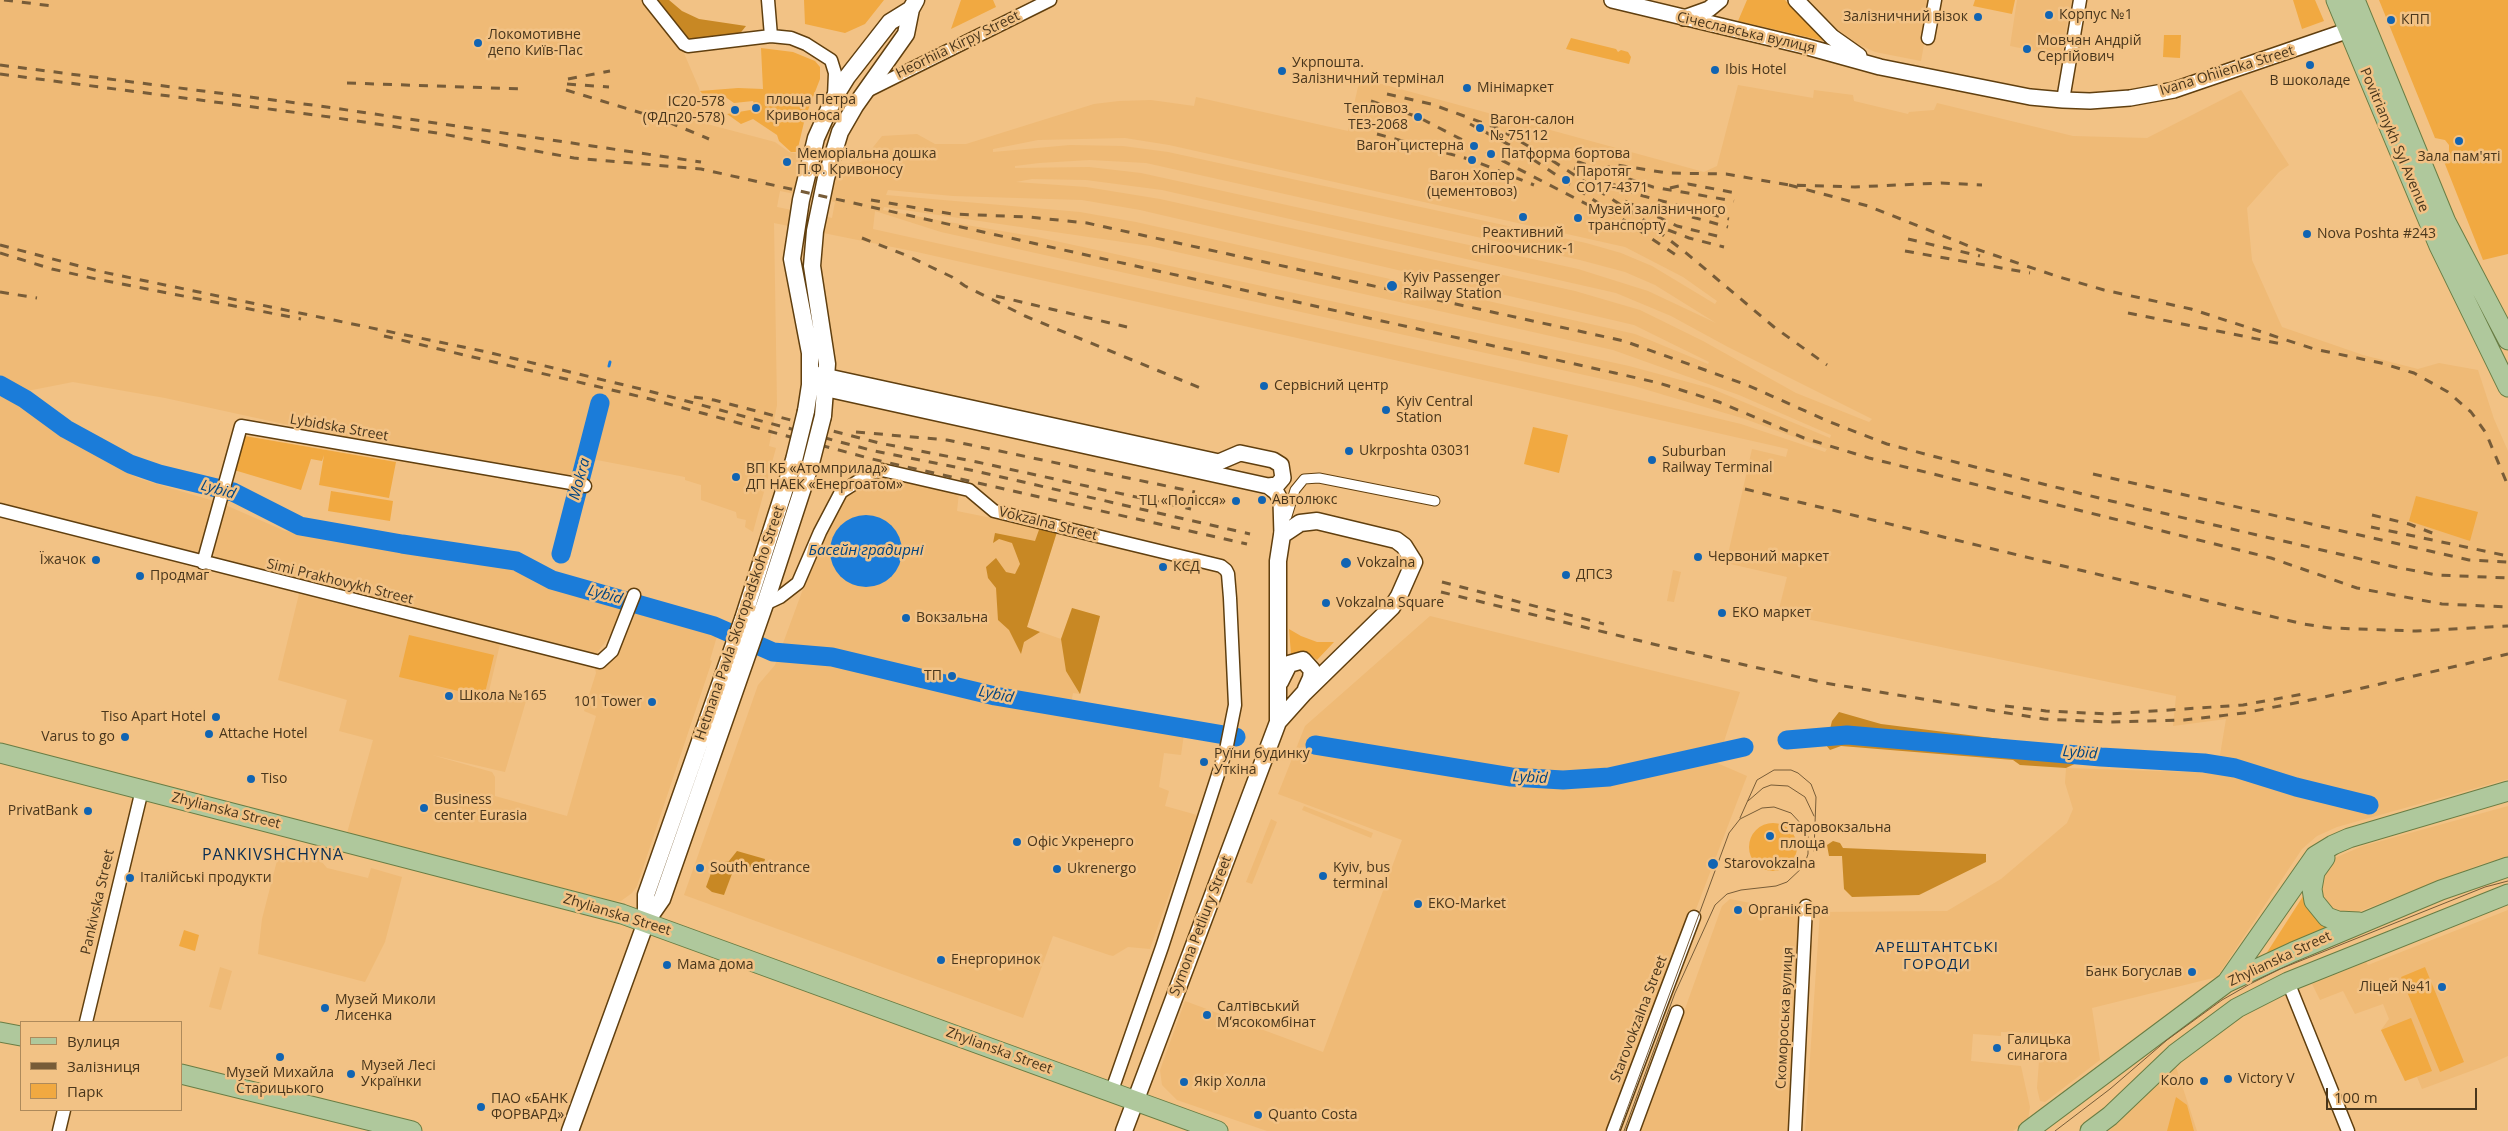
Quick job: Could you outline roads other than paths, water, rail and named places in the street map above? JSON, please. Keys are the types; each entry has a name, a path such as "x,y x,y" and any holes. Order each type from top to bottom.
{"main road":[{"name":"Povitrianykh Syl Avenue","path":"2336,0 2356,28 2446,222 2508,340"},
{"name":"Povitrianykh Syl Avenue","path":"2355,0 2356,28 2439,246 2508,387"},
{"name":"Hetmana Pavla Skoropadskoho Street","path":"570,1131 646,922 646,895 750,622 806,411 818,380 821,320 812,266 815,231 826,178 840,132 906,34 914,5"},
{"name":"Hetmana Pavla Skoropadskoho Street","path":"750,622 764,604 811,462 823,416 818,380 792,259 793,242 808,171 820,127 834,98 890,22 914,5"},
{"path":"1316,522 1396,540 1404,546 1414,562 1404,588 1392,607 1304,693 1278,722 1278,561 1283,528 1300,523 1316,522"},
{"path":"1278,688 1283,673 1289,664 1303,660 1312,670 1311,678 1304,693"},
{"name":"Symona Petliury Street","path":"1124,1131 1278,722"},
{"name":"Zhylianska Street","path":"0,753 520,886 646,922 1218,1131"},
{"path":"2226,983 2314,856 2333,844 2349,838 2508,791"},
{"path":"2363,922 2338,921 2327,917 2319,909 2312,889 2315,872 2326,858 2374,839 2508,800"},
{"name":"Zhylianska Street","path":"2028,1131 2226,983 2363,922 2460,883 2508,867"},
{"name":"Zhylianska Street","path":"2090,1131 2129,1099 2159,1068 2208,1028 2237,1008 2288,982 2508,894"},
{"path":"0,1032 20,1036"},
{"path":"182,1074 412,1131"}],"street":[{"path":"649,0 684,44 688,46 771,36 790,38 806,44 831,60 835,73 834,98"},
{"path":"768,0 771,36"},
{"name":"Heorhiia Kirpy Street","path":"867,91 1050,0"},
{"name":"Січеславська вулиця","path":"1612,0 1785,41 1880,67"},
{"path":"1684,18 1709,9 1720,0"},
{"path":"1796,0 1832,37 1880,67"},
{"path":"1928,38 1935,0"},
{"path":"2063,100 2080,0"},
{"name":"Ivana Ohiienka Street","path":"1880,67 2030,97 2090,101 2130,98 2174,90 2356,28"},
{"path":"818,380 1219,462 1240,453 1277,462 1283,468 1283,478 1277,485 1268,486 818,380"},
{"name":"Lybidska Street","path":"203,563 242,426 571,483"},
{"path":"1227,459 1227,473 1234,478"},
{"name":"Vokzalna Street","path":"764,604 780,597 798,583 840,492 870,473 882,470 969,490 994,511 1222,566 1228,574 1234,696 1226,750"},
{"path":"1283,528 1295,490 1304,479 1319,478 1435,501"},
{"path":"1268,486 1280,497 1283,512 1283,528"},
{"name":"Simi Prakhovykh Street","path":"0,510 203,563 600,662 612,651 633,601"},
{"name":"Symona Petliury Street","path":"1111,1093 1226,750"},
{"name":"Pankivska Street","path":"86,1021 142,790"},
{"name":"Скомороська вулиця","path":"1795,1131 1806,906"},
{"name":"Starovokzalna Street","path":"1613,1131 1694,917"},
{"path":"2288,982 2348,1131"},
{"path":"1633,1131 1677,1012"},
{"path":"59,1131 64,1111"}],"water":[{"name":"Басейн градирні","path":"866,515 886,521 896,531 902,551 896,571 886,581 866,587 846,581 836,571 830,551 836,531 846,521"}],"waterway":[{"path":"609,366 610,362"},
{"name":"Lybid","path":"0,385 25,399 66,429 130,464 159,474 233,492 300,526 516,561 552,580 714,626 773,652 832,657 995,696 1236,737"},
{"name":"Mokra","path":"561,554 600,403"},
{"name":"Lybid","path":"1787,740 1847,735 2101,757 2204,763 2235,768 2296,787 2369,805"},
{"name":"Lybid","path":"1315,745 1511,777 1563,780 1609,777 1744,747"}],"tram line":[{"path":"1740,818 1757,780 1774,770 1791,770 1798,773 1811,784 1816,797 1814,851"},
{"path":"1748,801 1763,788 1771,785 1788,786 1805,797 1814,816"},
{"path":"1619,1131 1729,833 1740,819 1762,808 1774,807 1791,813 1804,827 1808,837 1808,854 1804,866 1787,882 1776,886 1741,890 1727,894 1715,905 1675,993 1624,1131"},
{"path":"2055,1131 2110,1089 2167,1040 2222,1000 2250,984 2280,969 2485,887 2508,881"}],"railway":[{"path":"4,0 52,6"},
{"path":"1974,16 1989,20"},
{"path":"0,65 320,106 701,162"},
{"path":"568,79 610,71"},
{"path":"0,74 330,117 437,133 574,158 701,169 1659,383 1719,402 1804,438 1869,458 2271,558 2357,588 2442,604 2508,607"},
{"path":"347,83 524,89"},
{"path":"567,84 609,87"},
{"path":"566,90 661,119 709,139"},
{"path":"1387,94 1431,104 1497,128"},
{"path":"1371,101 1418,117 1598,210"},
{"path":"1470,124 1519,150 1679,257"},
{"path":"1490,124 1542,154 1641,218 1685,252 1774,327 1827,365"},
{"path":"1377,134 1472,160 1534,185"},
{"path":"1543,150 1653,187 1734,201"},
{"path":"1601,169 1617,165 1667,173 1726,174 1789,185 1855,187 1941,183 1982,185"},
{"path":"1574,168 1636,194 1729,219"},
{"path":"1670,188 1688,184 1736,193"},
{"path":"1789,185 1868,206 1979,250 2059,277 2104,290 2191,309 2314,349 2381,363 2414,373 2448,392 2471,412 2486,433 2508,486"},
{"path":"871,200 952,214 1029,217 1087,223 1624,341 1747,385 1830,422 1887,444 2111,501 2395,567 2437,575 2508,578"},
{"path":"1625,201 1677,226 1725,238"},
{"path":"1692,217 1728,227"},
{"path":"1668,230 1689,238 1724,247"},
{"path":"862,238 908,256 952,277 965,286 1025,316 1203,389"},
{"path":"1908,239 1980,256"},
{"path":"0,245 98,271 487,352 645,390 874,451 975,471 1250,534"},
{"path":"1905,251 2030,273"},
{"path":"0,253 52,269 96,279 301,319"},
{"path":"0,292 37,298"},
{"path":"996,296 1127,327"},
{"path":"2128,313 2282,344"},
{"path":"384,336 650,399 872,459 1247,544"},
{"path":"694,397 714,400 879,443 977,462 1191,509"},
{"path":"856,432 947,440 1195,492"},
{"path":"2093,474 2469,560 2508,562"},
{"path":"1745,489 2303,624 2330,628 2416,631 2508,626"},
{"path":"2372,515 2409,524 2440,536"},
{"path":"2371,527 2508,556"},
{"path":"1442,582 1604,624"},
{"path":"1441,592 1657,645 1825,683 2044,719 2107,722 2184,720 2244,713 2320,698 2508,654"},
{"path":"2005,706 2046,711 2109,714 2243,705 2303,694"}],"place":[{"name":"Корпус №1","path":"2049,15"},
{"name":"Залізничний візок","path":"1978,17"},
{"name":"КПП","path":"2391,20"},
{"name":"Локомотивне депо Київ-Пас","path":"478,43"},
{"name":"Мовчан Андрій Сергійович","path":"2027,49"},
{"name":"В шоколаде","path":"2310,65"},
{"name":"Ibis Hotel","path":"1715,70"},
{"name":"Укрпошта. Залізничний термінал","path":"1282,71"},
{"name":"Мінімаркет","path":"1467,88"},
{"name":"площа Петра Кривоноса","path":"756,108"},
{"name":"ІС20-578 (ФДп20-578)","path":"735,110"},
{"name":"Тепловоз ТЕ3-2068","path":"1418,117"},
{"name":"Вагон-салон № 75112","path":"1480,128"},
{"name":"Зала пам'яті","path":"2459,141"},
{"name":"Вагон цистерна","path":"1474,146"},
{"name":"Патформа бортова","path":"1491,154"},
{"name":"Вагон Хопер (цементовоз)","path":"1472,160"},
{"name":"Меморіальна дошка П.Ф. Кривоносу","path":"787,162"},
{"name":"Паротяг СО17-4371","path":"1566,180"},
{"name":"Реактивний снігоочисник-1","path":"1523,217"},
{"name":"Музей залізничного транспорту","path":"1578,218"},
{"name":"Nova Poshta #243","path":"2307,234"},
{"name":"Kyiv Passenger Railway Station","path":"1392,286"},
{"name":"Сервісний центр","path":"1264,386"},
{"name":"Kyiv Central Station","path":"1386,410"},
{"name":"Ukrposhta 03031","path":"1349,451"},
{"name":"Suburban Railway Terminal","path":"1652,460"},
{"name":"ВП КБ «Атомприлад» ДП НАЕК «Енергоатом»","path":"736,477"},
{"name":"Автолюкс","path":"1262,500"},
{"name":"ТЦ «Полісся»","path":"1236,501"},
{"name":"Червоний маркет","path":"1698,557"},
{"name":"Їжачок","path":"96,560"},
{"name":"Vokzalna","path":"1346,563"},
{"name":"КСД","path":"1163,567"},
{"name":"ДПСЗ","path":"1566,575"},
{"name":"Продмаг","path":"140,576"},
{"name":"Vokzalna Square","path":"1326,603"},
{"name":"ЕКО маркет","path":"1722,613"},
{"name":"Вокзальна","path":"906,618"},
{"name":"ТП","path":"952,676"},
{"name":"Школа №165","path":"449,696"},
{"name":"101 Tower","path":"652,702"},
{"name":"Tiso Apart Hotel","path":"216,717"},
{"name":"Attache Hotel","path":"209,734"},
{"name":"Varus to go","path":"125,737"},
{"name":"Руїни будинку Уткіна","path":"1204,762"},
{"name":"Tiso","path":"251,779"},
{"name":"Business center Eurasia","path":"424,808"},
{"name":"PrivatBank","path":"88,811"},
{"name":"Старовокзальна площа","path":"1770,836"},
{"name":"Офіс Укренерго","path":"1017,842"},
{"name":"Starovokzalna","path":"1713,864"},
{"name":"South entrance","path":"700,868"},
{"name":"Ukrenergo","path":"1057,869"},
{"name":"Kyiv, bus terminal","path":"1323,876"},
{"name":"Італійські продукти","path":"130,878"},
{"name":"EKO-Market","path":"1418,904"},
{"name":"Органік Ера","path":"1738,910"},
{"name":"Енергоринок","path":"941,960"},
{"name":"Мама дома","path":"667,965"},
{"name":"Банк Богуслав","path":"2192,972"},
{"name":"Ліцей №41","path":"2442,987"},
{"name":"Музей Миколи Лисенка","path":"325,1008"},
{"name":"Салтівський Мʼясокомбінат","path":"1207,1015"},
{"name":"Галицька синагога","path":"1997,1048"},
{"name":"Музей Михайла Старицького","path":"280,1057"},
{"name":"Музей Лесі Українки","path":"351,1074"},
{"name":"Victory V","path":"2228,1079"},
{"name":"Коло","path":"2204,1081"},
{"name":"Якір Холла","path":"1184,1082"},
{"name":"ПАО «БАНК ФОРВАРД»","path":"481,1107"},
{"name":"Quanto Costa","path":"1258,1115"}],"district":[{"name":"PANKIVSHCHYNA","path":"273,855"},
{"name":"АРЕШТАНТСЬКІ ГОРОДИ","path":"1937,956"}]}
